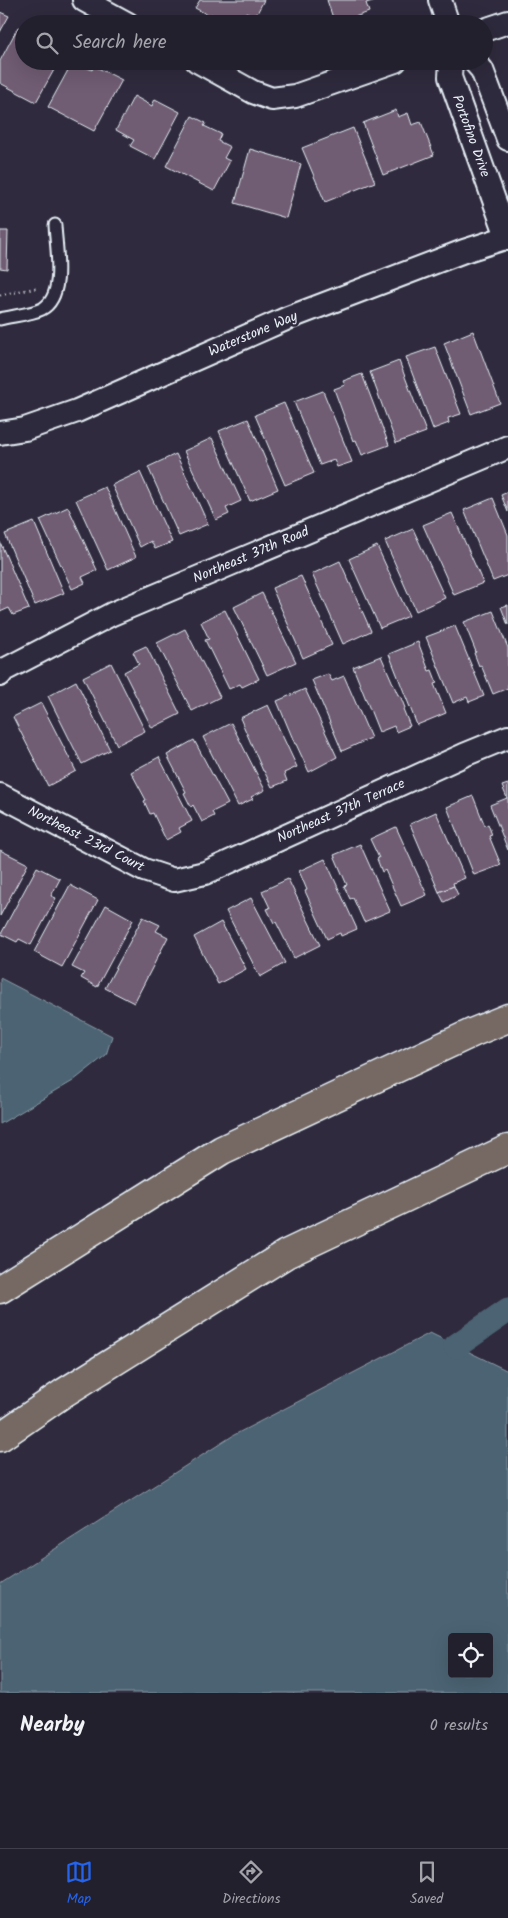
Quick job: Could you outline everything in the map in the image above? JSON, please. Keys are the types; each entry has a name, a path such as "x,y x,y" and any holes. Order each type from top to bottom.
{"highway":[{"path":"0,1289 222,1150 508,1018"},
{"path":"0,1438 65,1392 286,1254 508,1150"}],"street":[{"path":"84,0 112,15"},
{"path":"440,0 445,15"},
{"path":"493,27 508,22"},
{"path":"213,70 253,92 272,99 295,96 369,70"},
{"name":"Portofino Drive","path":"450,70 450,77 508,238"},
{"path":"482,70 508,139"},
{"name":"Waterstone Way","path":"0,433 25,429 77,411 288,318 464,252 508,238"},
{"name":"Northeast 37th Road","path":"0,675 4,670 112,614 508,447"},
{"name":"Northeast 37th Terrace","path":"174,880 204,873 464,755 508,737"},
{"name":"Northeast 23rd Court","path":"0,795 144,870 174,880"}],"lane":[{"path":"0,318 41,309 52,301 58,285 55,225"}],"path":[{"path":"0,295 58,285"}],"water":[{"path":"0,978 112,1036 106,1055 73,1081 0,1124"},
{"path":"430,1333 508,1371 508,1693 0,1693 0,1584 234,1435"}],"building":[{"path":"200,0 264,0 256,15 246,12 244,15 208,15 195,8"},
{"path":"327,0 376,0 366,3 369,12 360,15 332,15"},
{"path":"0,12 9,16 0,32"},
{"path":"15,33 15,70 54,70 36,102 0,83 0,61"},
{"path":"68,70 102,70 122,80 94,131 48,107"},
{"path":"134,96 152,106 155,99 180,112 155,159 130,146 134,140 116,130"},
{"path":"396,110 398,117 408,113 412,125 421,122 434,155 383,175 363,123"},
{"path":"192,116 206,123 204,126 221,134 218,141 230,147 224,158 230,161 214,191 166,166"},
{"path":"353,128 375,182 325,202 302,148"},
{"path":"250,149 301,164 286,218 235,203"},
{"path":"0,231 8,231 7,269 0,268"},
{"path":"473,331 500,403 471,414 444,343"},
{"path":"435,347 461,414 448,418 449,423 433,429 406,357"},
{"path":"399,361 426,432 396,443 370,372"},
{"path":"362,374 389,445 362,455 356,440 353,441 334,389 345,385 343,381"},
{"path":"323,391 352,462 337,467 334,460 320,465 294,402"},
{"path":"284,403 314,473 285,485 255,415"},
{"path":"248,419 278,489 250,501 219,431"},
{"path":"212,438 241,501 226,508 229,514 216,520 184,451"},
{"path":"176,454 208,524 179,536 148,467"},
{"path":"140,472 172,542 155,549 151,541 140,547 112,485"},
{"path":"105,487 136,557 108,570 76,500"},
{"path":"508,492 508,512 501,495"},
{"path":"493,498 508,535 508,575 493,581 464,510"},
{"path":"68,507 97,570 82,577 85,583 72,589 40,520"},
{"path":"452,513 483,583 454,595 423,525"},
{"path":"34,522 64,593 35,605 5,534"},
{"path":"413,529 445,598 416,611 385,541"},
{"path":"0,542 29,609 13,615 9,608 0,612"},
{"path":"377,546 409,616 380,628 349,559"},
{"path":"340,561 371,631 343,644 312,574"},
{"path":"301,576 332,645 303,658 272,588"},
{"path":"262,593 296,662 267,675 234,607"},
{"path":"508,605 508,625 501,607"},
{"path":"225,610 259,679 242,687 240,684 229,689 205,640 209,639 201,622"},
{"path":"493,611 508,648 508,688 493,694 481,665 479,666 474,653 476,652 464,622"},
{"path":"455,626 484,696 469,702 467,697 453,703 426,637"},
{"path":"185,629 220,697 192,711 157,643"},
{"path":"418,642 429,671 432,670 437,683 434,684 446,713 417,725 389,654"},
{"path":"146,646 180,714 152,728 124,672 139,664 133,652"},
{"path":"381,656 398,695 400,695 410,726 396,732 394,726 379,732 353,667"},
{"path":"111,663 145,731 117,745 83,677"},
{"path":"328,674 332,681 344,676 371,738 342,751 312,680"},
{"path":"76,681 110,750 82,764 48,696"},
{"path":"305,689 337,757 309,772 277,701"},
{"path":"41,703 76,771 48,786 13,717"},
{"path":"268,705 297,767 284,773 287,781 272,787 240,718"},
{"path":"231,723 265,790 251,797 253,799 238,806 203,737"},
{"path":"194,740 228,804 212,812 214,816 202,822 193,805 191,807 184,793 186,792 167,755"},
{"path":"159,757 192,821 179,828 181,832 166,840 153,813 150,814 144,801 146,800 131,772"},
{"path":"508,784 508,850 490,805 507,798 502,786"},
{"path":"473,796 485,826 488,824 492,835 489,836 501,865 474,875 447,807"},
{"path":"436,812 465,878 453,883 454,886 439,892 410,824"},
{"path":"396,827 427,895 401,906 385,870 382,872 377,859 379,858 370,839"},
{"path":"360,844 390,911 364,922 353,898 350,899 344,886 347,885 334,855"},
{"path":"0,850 28,864 0,916"},
{"path":"325,859 357,929 341,936 340,933 327,939 305,891 307,890 299,871"},
{"path":"37,867 60,879 51,896 56,898 31,945 19,939 17,942 1,934"},
{"path":"288,879 320,945 294,958 276,922 274,923 267,909 270,908 262,891"},
{"path":"70,885 98,900 62,967 34,952"},
{"path":"454,886 458,895 444,902 439,892"},
{"path":"251,898 285,963 260,977 226,911"},
{"path":"106,905 133,920 97,987 81,978 84,973 72,967"},
{"path":"143,917 160,925 156,931 168,937 134,1003 105,988"},
{"path":"221,922 246,969 218,984 194,937"}],"waterway":[{"path":"456,1346 508,1310"}]}
